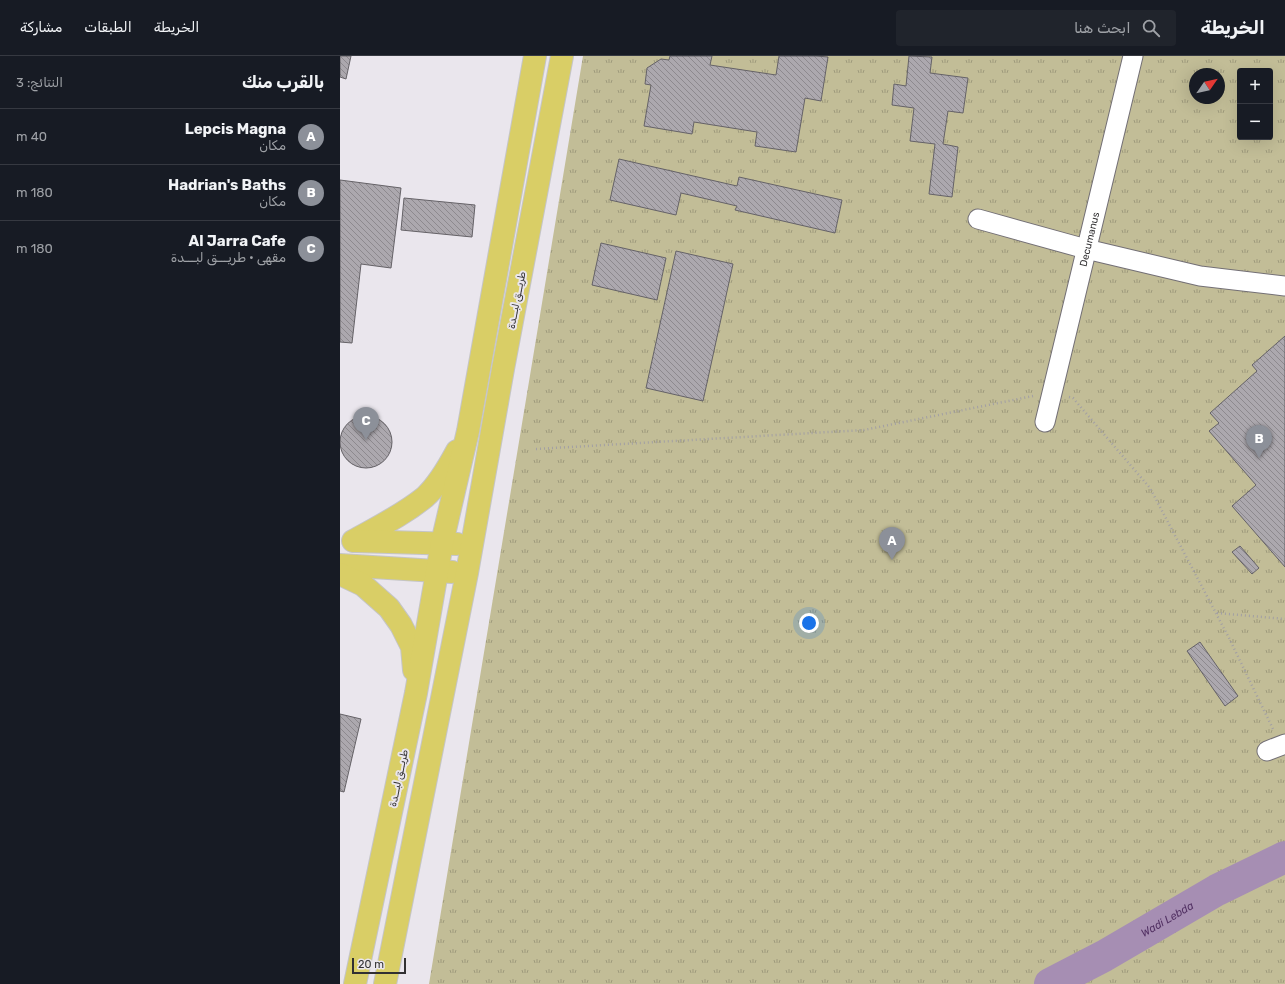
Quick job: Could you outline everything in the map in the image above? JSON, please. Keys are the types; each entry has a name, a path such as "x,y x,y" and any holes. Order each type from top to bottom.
{"main road":[{"name":"طريـــق لبـــدة","path":"355,984 416,693 442,543 468,431 535,56"},
{"name":"طريـــق لبـــدة","path":"385,984 467,573 562,56"},
{"path":"347,540 403,513 426,496 451,462 468,431"},
{"path":"347,540 472,545"},
{"path":"340,565 467,573"},
{"path":"340,574 363,585 389,608 401,625 412,648 416,693"}],"street":[{"name":"Decumanus","path":"1045,422 1133,56"},
{"path":"978,219 1086,249 1200,276 1285,286"}],"path":[{"path":"536,449 864,430 1052,392 1073,398 1150,488 1229,638 1278,747"},
{"path":"1216,613 1285,618"}],"green space":[{"path":"583,56 1285,56 1285,984 429,984"}],"building":[{"path":"340,56 351,56 346,79 340,77"},
{"path":"670,56 712,56 710,65 776,75 779,56 828,57 821,101 805,98 796,152 755,146 757,132 694,122 692,134 644,126 651,85 645,84 647,68 661,59 669,60"},
{"path":"909,56 932,57 930,73 968,78 963,113 948,111 943,144 958,147 952,197 929,194 935,144 910,141 914,108 892,105 894,84 906,86"},
{"path":"619,159 737,186 739,177 842,200 835,233 735,210 737,206 681,193 676,215 610,200"},
{"path":"340,180 401,188 391,268 361,264 352,343 340,342"},
{"path":"404,198 475,205 472,237 401,230"},
{"path":"601,243 666,258 657,300 592,285"},
{"path":"676,251 733,264 703,401 646,388"},
{"path":"1285,336 1285,567 1232,506 1256,485 1209,431 1219,423 1210,413 1257,371 1252,365"},
{"path":"361,416 371,416 385,423 392,437 392,447 385,461 371,468 361,468 351,464 344,457 340,447 340,437 344,427 351,420"},
{"path":"1240,546 1259,568 1252,574 1232,552"},
{"path":"1200,642 1238,696 1225,706 1187,651"},
{"path":"340,714 361,719 344,792 340,791"}],"waterway":[{"name":"Wadi Lebda","path":"1050,984 1104,956 1217,890 1285,857"}],"place":[{"name":"Al Jarra Cafe","path":"366,440"},
{"name":"Hadrian's Baths","path":"1259,458"},
{"name":"Lepcis Magna","path":"892,560"}]}
